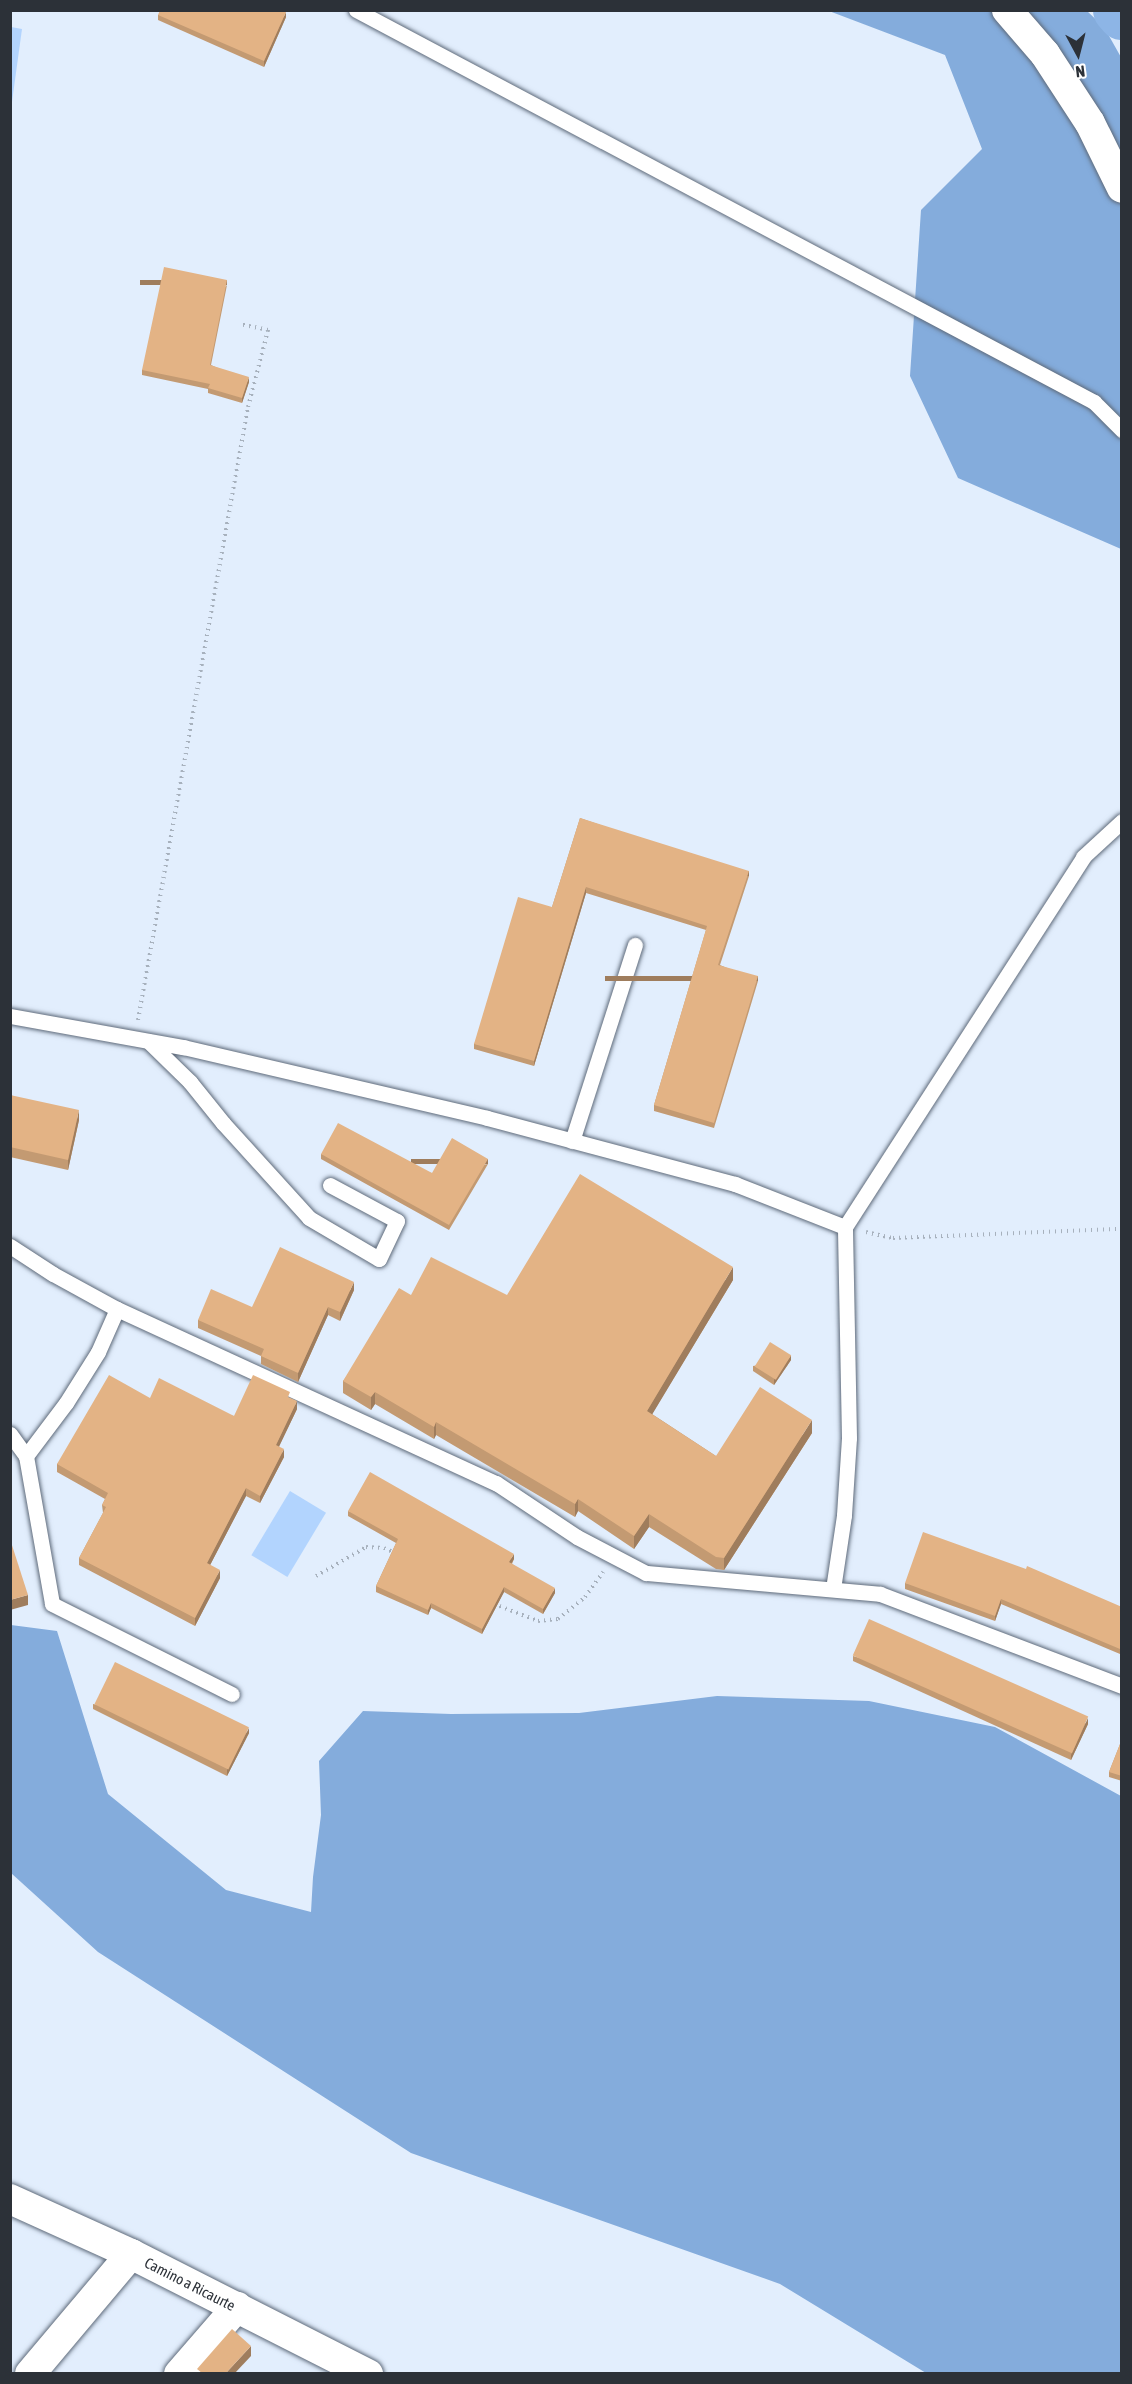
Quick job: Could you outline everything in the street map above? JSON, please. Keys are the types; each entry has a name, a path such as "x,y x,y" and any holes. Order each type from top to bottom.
{"street":[{"path":"1007,10 1045,54 1090,123 1122,188"},
{"name":"Camino a Ricaurte","path":"10,2199 131,2254 368,2373"},
{"path":"30,2373 131,2254"},
{"path":"179,2373 237,2307"}],"lane":[{"path":"356,10 1094,402 1122,430"},
{"path":"833,1589 844,1515 849,1438 845,1227 1083,857 1122,821"},
{"path":"572,1141 635,945"},
{"path":"10,1016 142,1040 476,1116 735,1184 845,1227"},
{"path":"142,1040 190,1082 223,1123 309,1218 379,1259 397,1221 330,1185"},
{"path":"10,1246 53,1274 117,1309 496,1483 577,1538 646,1573 880,1594 1122,1686"},
{"path":"26,1456 66,1403 98,1352 117,1309"},
{"path":"10,1434 26,1456 52,1604 232,1694"}],"path":[{"path":"142,1040 248,407 268,330 240,324"},
{"path":"845,1227 893,1238 1122,1229"},
{"path":"316,1576 366,1547 384,1548 405,1558"},
{"path":"486,1601 538,1620 558,1619 585,1597 612,1555"}],"shaded area":[{"path":"829,11 1087,11 1104,27 1122,59 1121,549 958,478 910,376 921,210 982,149 945,55"},
{"path":"10,27 22,29 11,109"},
{"path":"290,1491 326,1513 287,1577 251,1555"},
{"path":"11,1625 57,1631 108,1794 226,1890 311,1912 321,1815 319,1761 363,1711 451,1714 579,1713 717,1696 869,1701 995,1727 1121,1796 1121,2373 926,2373 780,2284 411,2153 98,1952 11,1873"}],"building":[{"path":"160,10 283,10 286,12 264,61 158,15"},
{"path":"164,267 227,280 210,365 249,377 242,398 208,388 210,384 142,370"},
{"path":"580,818 749,871 718,965 758,976 714,1123 654,1105 707,926 586,887 534,1061 474,1044 518,897 552,907"},
{"path":"10,1095 79,1110 68,1160 10,1147"},
{"path":"338,1123 432,1173 452,1138 488,1159 449,1225 321,1154"},
{"path":"580,1174 733,1267 647,1411 716,1456 760,1387 812,1420 724,1558 716,1557 649,1514 634,1536 578,1499 575,1504 436,1422 434,1427 375,1392 371,1397 343,1381 399,1288 411,1295 431,1257 507,1295"},
{"path":"280,1247 354,1282 340,1312 328,1307 298,1373 261,1356 264,1349 198,1320 211,1289 252,1307"},
{"path":"770,1342 791,1355 776,1380 755,1367"},
{"path":"109,1375 150,1398 159,1378 234,1416 253,1375 290,1392 288,1397 297,1401 276,1445 284,1449 260,1496 246,1488 207,1563 220,1570 195,1618 79,1558 106,1507 102,1505 108,1493 57,1464"},
{"path":"370,1472 514,1554 509,1562 555,1588 543,1609 504,1587 482,1629 431,1603 428,1610 376,1586 398,1539 348,1511"},
{"path":"923,1532 1026,1569 1027,1566 1122,1607 1122,1645 1120,1649 1001,1599 995,1616 905,1583"},
{"path":"10,1539 28,1595 10,1600"},
{"path":"869,1619 1088,1717 1072,1753 853,1656"},
{"path":"115,1662 249,1727 228,1770 94,1704"},
{"path":"1122,1739 1122,1776 1109,1772"},
{"path":"232,2329 251,2346 226,2373 202,2373 197,2369"}],"waterway":[{"path":"1117,10 1122,16"}]}
